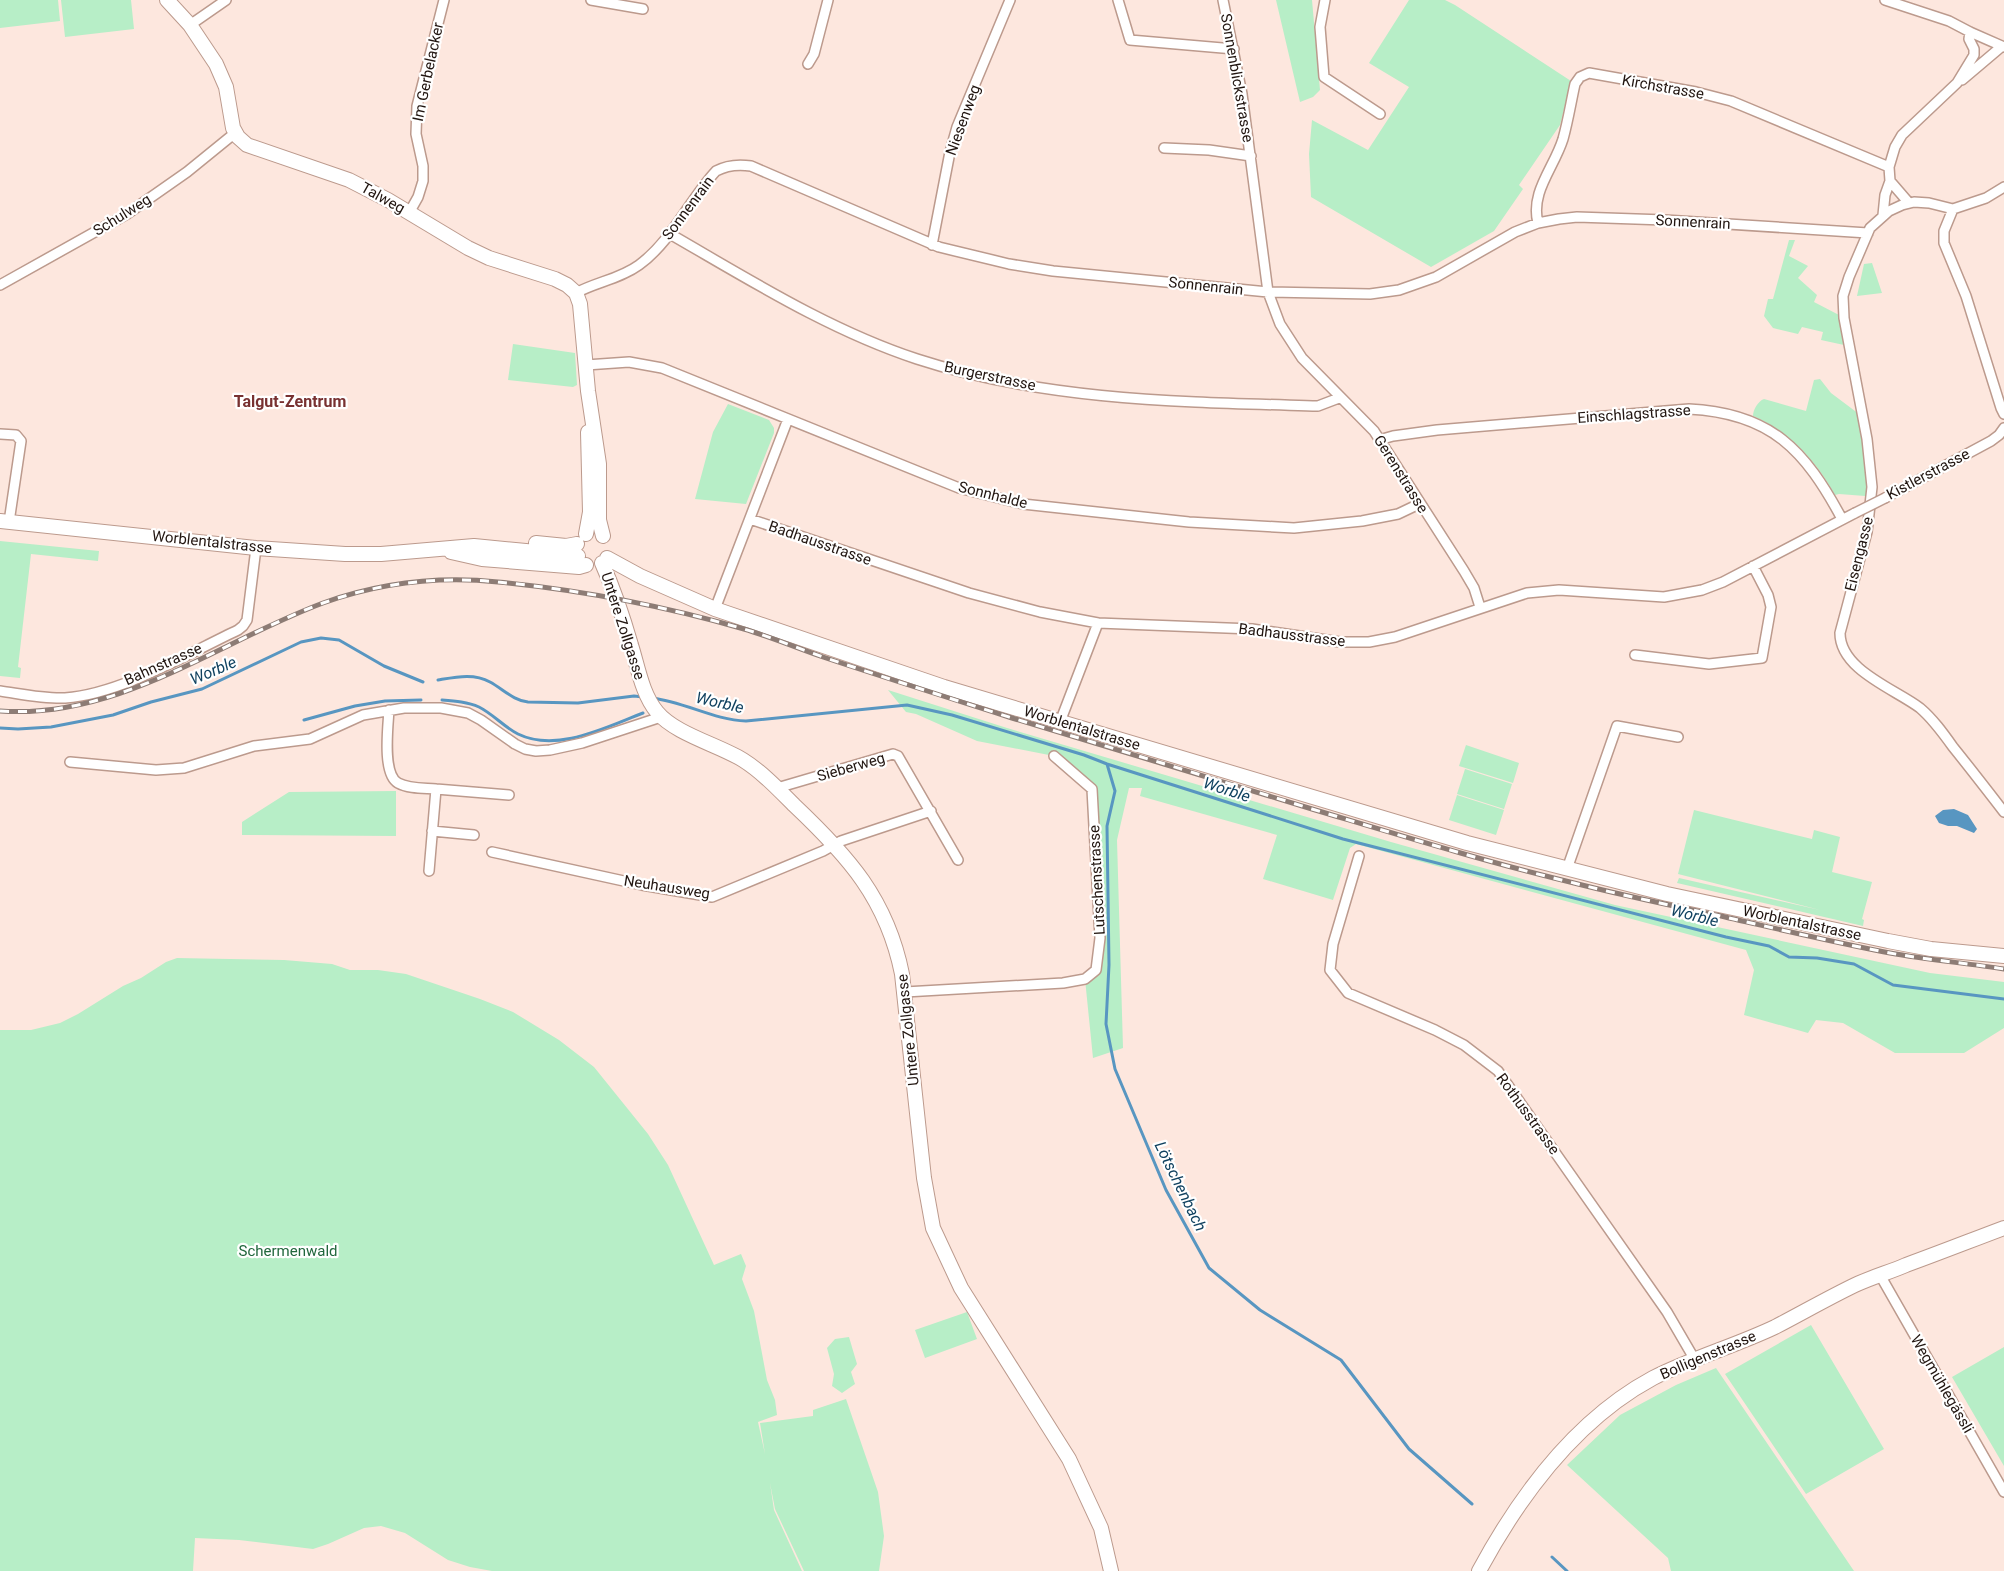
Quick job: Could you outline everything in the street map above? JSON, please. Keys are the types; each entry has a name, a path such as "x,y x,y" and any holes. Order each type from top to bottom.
{"main road":[{"path":"167,0 210,54 228,92 235,133"},
{"name":"Talweg","path":"235,133 247,145 349,180 388,200 461,245 489,258 561,282 576,293"},
{"path":"576,293 580,304 588,392 597,439 600,484 599,520 603,536"},
{"path":"582,550 590,512 586,409 588,392"},
{"name":"Worblentalstrasse","path":"4,522 256,548 364,554 483,546 582,550"},
{"path":"582,550 596,533 603,536"},
{"name":"Untere Zollgasse","path":"603,536 610,546 605,561 645,691 658,713 675,726 742,759 761,774 835,843 855,868 880,908 897,946 905,992 924,1178 933,1228 962,1288 1069,1459 1101,1528 1111,1571"},
{"path":"582,550 595,566 605,561"},
{"name":"Worblentalstrasse","path":"605,561 715,609 944,687 1467,843 1667,894 1888,941 1940,950 2004,956"},
{"name":"Bolligenstrasse","path":"1479,1571 1497,1537 1538,1478 1571,1441 1606,1410 1639,1386 1757,1334 1857,1284 2004,1228"}],"street":[{"path":"190,26 226,0"},
{"name":"Im Gerbelacker","path":"409,213 418,197 423,181 423,166 416,129 417,106 444,0"},
{"path":"591,0 643,9"},
{"path":"808,64 814,54 828,0"},
{"name":"Niesenweg","path":"932,245 957,127 1010,0"},
{"path":"1118,0 1130,40 1234,49"},
{"name":"Sonnenblickstrasse","path":"1222,0 1234,49 1251,156 1268,292"},
{"path":"1324,0 1320,27 1324,77 1380,114"},
{"path":"1883,215 1885,195 1890,181 1889,167 1896,144 1902,135 1958,83 2003,47 1941,18 1885,0"},
{"path":"1958,83 1974,55 1969,39 1970,32"},
{"name":"Kirchstrasse","path":"1538,223 1535,207 1539,191 1563,140 1575,84 1580,77 1589,73 1718,97 1745,106 1889,167"},
{"name":"Schulweg","path":"0,285 127,214 188,172 235,133"},
{"name":"Sonnenblickstrasse","path":"1164,148 1209,150 1251,156"},
{"name":"Sonnenrain","path":"576,293 629,272 650,257 670,234 716,171 724,167 744,165 751,166 932,245 1009,264 1053,271 1268,292 1370,294 1413,287 1436,278 1515,232 1538,223 1559,219 1591,217 1665,220 1868,233"},
{"path":"1890,181 1909,203"},
{"path":"1868,233 1874,223 1895,207 1909,203 1929,203 1953,209 1986,198 2004,187"},
{"path":"1953,209 1944,231 1944,243 1965,293 2004,414"},
{"name":"Eisengasse","path":"1868,233 1849,277 1843,302 1847,337 1867,439 1872,488 1867,532 1841,623 1840,642 1847,656 1858,667 1928,716 2004,812"},
{"name":"Burgerstrasse","path":"670,234 834,326 916,358 983,377 1082,393 1173,402 1318,406 1340,398"},
{"name":"Gerenstrasse","path":"1268,292 1280,324 1302,358 1374,431 1474,588 1480,607"},
{"name":"Sonnhalde","path":"586,365 629,362 662,368 959,488 1023,504 1189,522 1294,528 1389,516 1419,504"},
{"name":"Einschlagstrasse","path":"1379,440 1393,435 1443,429 1689,409 1708,410 1762,425 1785,441 1814,472 1842,519"},
{"name":"Badhausstrasse","path":"715,609 788,419"},
{"name":"Kistlerstrasse","path":"1480,607 1527,592 1548,590 1646,597 1673,596 1713,587 1990,441 2004,428"},
{"path":"0,434 16,435 21,441 4,522"},
{"name":"Badhausstrasse","path":"750,519 969,593 1040,612 1098,623 1252,629 1340,642 1362,642 1395,637 1480,607"},
{"name":"Bahnstrasse","path":"0,691 60,698 91,694 153,671 238,630 246,622 248,614 256,548"},
{"path":"1635,656 1709,664 1762,658 1771,607 1768,595 1753,566"},
{"path":"1060,722 1098,623"},
{"path":"70,762 156,770 184,768 254,746 309,739 351,719 388,710 414,707 441,708 468,713 525,749 550,750 582,743 658,713"},
{"path":"388,710 388,764 393,779 403,785 509,795"},
{"path":"1567,869 1617,726 1678,737"},
{"name":"Sieberweg","path":"777,789 893,754 898,756 958,860"},
{"name":"Lutschenstrasse","path":"905,992 1063,982 1085,979 1096,970 1100,938 1092,789 1054,756"},
{"path":"429,871 436,789"},
{"path":"835,843 931,811"},
{"path":"432,831 474,835"},
{"name":"Neuhausweg","path":"492,852 642,885 712,897 823,851 835,843"},
{"name":"Rothusstrasse","path":"1359,856 1333,944 1330,970 1348,993 1435,1030 1464,1045 1498,1071 1667,1312 1695,1360"},
{"name":"Wegmühlegässli","path":"1880,1275 2004,1492"}],"green space":[{"path":"0,0 58,0 60,21 0,28"},
{"path":"61,0 131,0 134,29 65,37"},
{"path":"1276,0 1312,0 1320,90 1313,97 1300,102"},
{"path":"1409,0 1445,0 1455,5 1571,81 1560,125 1519,185 1523,189 1494,231 1431,267 1311,197 1309,154 1312,120 1368,150 1409,87 1369,63"},
{"path":"1789,240 1795,240 1789,256 1808,266 1798,278 1817,295 1814,302 1839,315 1844,345 1821,340 1823,332 1802,327 1798,334 1773,328 1764,316 1768,299 1773,299"},
{"path":"1872,263 1882,293 1857,296 1864,264"},
{"path":"513,344 575,353 577,385 573,387 508,380"},
{"path":"1820,379 1831,393 1859,414 1866,448 1868,492 1865,496 1835,495 1801,449 1779,430 1753,416 1756,406 1764,399 1806,411 1814,380"},
{"path":"728,404 769,420 774,428 746,504 695,499 713,432"},
{"path":"0,541 99,551 98,561 31,554 18,667 21,668 20,678 0,676"},
{"path":"888,690 1007,728 1391,842 1615,905 1930,973 2004,982 2004,1028 1964,1053 1895,1053 1843,1023 1816,1020 1808,1033 1744,1015 1754,970 1746,950 1356,844 1350,848 1333,900 1263,879 1277,835 1140,796 1142,788 1129,788 1117,840 1123,1048 1093,1058 1085,979 1096,970 1100,938 1092,789 1054,756 977,741 916,714 906,712"},
{"path":"1466,745 1519,763 1513,783 1459,766"},
{"path":"1465,769 1512,784 1504,809 1457,794"},
{"path":"396,791 396,836 242,835 242,822 289,792"},
{"path":"1457,795 1504,810 1496,835 1449,820"},
{"path":"1694,810 1812,839 1814,830 1840,837 1832,872 1872,882 1862,919 1864,920 1863,926 1677,883 1679,878 1820,910 1678,874"},
{"name":"Schermenwald","path":"177,958 284,960 332,964 350,970 378,970 406,974 513,1012 559,1040 594,1067 648,1134 668,1165 714,1265 741,1254 746,1266 742,1279 754,1311 767,1380 775,1400 777,1415 758,1422 765,1454 760,1423 813,1416 813,1410 846,1399 878,1492 884,1536 879,1571 804,1571 775,1509 770,1483 774,1510 802,1571 492,1571 448,1560 405,1533 381,1526 364,1528 313,1549 239,1540 195,1538 193,1571 0,1571 0,1030 31,1030 60,1023 166,962"},
{"path":"967,1312 977,1339 925,1358 915,1330"},
{"path":"1811,1325 1884,1449 1806,1494 1725,1374"},
{"path":"849,1337 857,1364 851,1372 855,1384 842,1393 832,1386 834,1374 827,1348 835,1339"},
{"path":"2004,1347 2004,1466 1952,1377"},
{"path":"1716,1368 1854,1571 1671,1571 1668,1558 1567,1465 1620,1415 1676,1385"}],"water":[{"path":"1954,809 1968,815 1977,829 1974,833 1957,826 1939,823 1935,816 1943,810"}],"waterway":[{"name":"Worble","path":"0,728 51,727 113,715 151,702 202,689 301,642 321,638 339,640 384,666 423,682"},
{"name":"Worble","path":"438,680 465,676 478,677 528,702 578,703 634,696 643,697"},
{"name":"Worble","path":"652,698 722,718 746,721 907,705 952,715 1343,839 1769,946 1789,957 1817,958 1854,964 1893,985 2004,999"},
{"path":"304,720 355,706 385,701 421,700"},
{"path":"442,700 475,705 518,734 549,741 581,736 643,713"},
{"name":"Lötschenbach","path":"1107,764 1115,791 1107,826 1109,965 1106,1024 1115,1069 1166,1190 1209,1268 1260,1310 1341,1360 1409,1449 1472,1504"},
{"name":"Lötschenbach","path":"1552,1557 1567,1571"}],"railway":[{"path":"0,711 44,710 86,703 127,691 166,675 283,619 323,603 366,590 409,583 454,580 529,585 622,600 744,629 1012,718 1410,838 1541,875 1868,949 2004,969"}],"district":[{"name":"Talgut-Zentrum","path":"290,401"}]}
